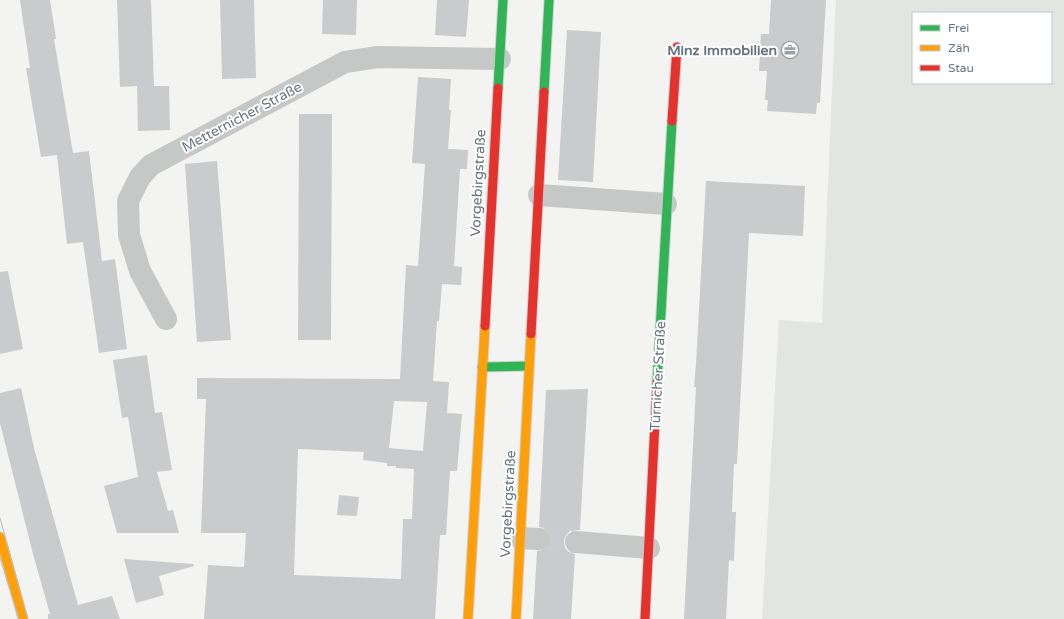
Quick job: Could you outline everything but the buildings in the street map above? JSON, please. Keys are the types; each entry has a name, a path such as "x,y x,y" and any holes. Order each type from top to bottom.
{"street":[{"name":"Vorgebirgstraße","path":"468,619 503,0"},
{"name":"Vorgebirgstraße","path":"516,619 529,539 529,366 548,0"},
{"name":"Türnicher Straße","path":"645,619 666,204 677,47"},
{"name":"Metternicher Straße","path":"166,319 140,271 129,235 128,201 140,177 151,165 345,62 378,57 500,59"},
{"path":"538,195 666,204"},
{"path":"482,367 529,366"},
{"path":"0,536 23,619"},
{"path":"576,542 649,548"}],"shaded area":[{"path":"836,0 1064,0 1064,619 762,619 779,320 822,323"}],"tunnel":[{"path":"538,539 576,542"}],"tram line":[{"path":"0,518 28,619"},
{"path":"0,558 19,619"}],"traffic: fast":[{"path":"498,88 503,0"},
{"path":"544,92 549,0"},
{"path":"657,383 672,121"},
{"path":"482,367 529,366"}],"traffic: slow":[{"path":"468,619 485,326"},
{"path":"516,619 531,334"},
{"path":"0,537 23,619"}],"traffic: jam":[{"path":"672,121 677,47"},
{"path":"485,326 498,88"},
{"path":"531,334 544,92"},
{"path":"645,619 657,383"}],"place":[{"name":"Minz Immobilien","path":"790,50"}]}
